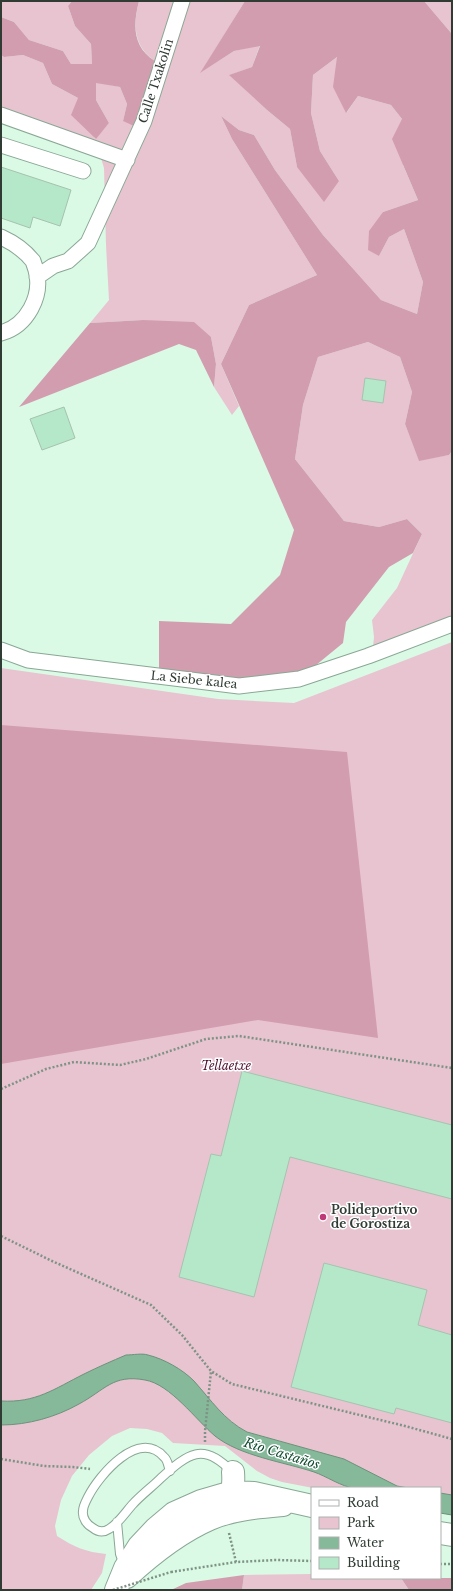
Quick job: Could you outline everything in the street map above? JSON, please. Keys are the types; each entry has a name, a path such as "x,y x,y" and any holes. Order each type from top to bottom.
{"street":[{"name":"Calle Txakolin","path":"38,277 53,266 68,260 88,243 144,120 182,1"},
{"path":"1,115 126,160"},
{"path":"1,145 83,171"},
{"path":"1,237 12,242 33,262 38,277 37,296 25,318 9,331 1,333"},
{"name":"La Siebe kalea","path":"1,650 28,660 239,686 299,679 368,656 452,624"},
{"path":"123,1579 168,1533 184,1523 220,1507 230,1496 232,1482 254,1493 276,1497 304,1505"},
{"path":"123,1579 185,1532 211,1518 238,1511 304,1505"},
{"path":"441,1533 452,1535"}],"lane":[{"path":"170,1471 165,1457 154,1449 142,1448 129,1451 104,1471 92,1488 82,1510 84,1519 89,1526 97,1531 104,1532 111,1528 135,1502 170,1471 185,1459 195,1454 206,1454 224,1463 232,1482"},
{"path":"117,1522 123,1579"}],"path":[{"path":"1,1089 46,1069 74,1062 120,1065 146,1059 206,1039 239,1036 452,1068"},
{"path":"1,1236 52,1261 151,1305 182,1335 211,1371 232,1384 398,1424 452,1439"},
{"path":"204,1431 211,1371"},
{"path":"1,1459 44,1466 73,1467 104,1471"},
{"path":"228,1528 236,1562"},
{"path":"123,1579 236,1562 276,1560 311,1561"},
{"path":"441,1564 452,1564"}],"green space":[{"path":"1,1 72,1 68,6 75,26 91,44 92,64 71,64 63,51 29,40 14,22 1,17"},
{"path":"139,1 245,1 201,72 234,51 260,45 252,67 230,75 267,110 290,129 297,167 339,181 320,151 311,113 313,75 337,57 347,112 358,96 391,105 402,119 403,165 418,200 383,212 379,256 389,237 404,229 423,282 417,314 381,300 323,235 275,170 254,135 239,130 221,116 232,139 317,275 249,305 221,364 239,406 232,415 214,387 216,364 211,337 143,320 90,323 109,300 104,168 96,142 1,107 1,55 4,57 23,55 43,63 52,84 78,98 95,139 109,123 96,100 96,82 120,87 127,104 123,121 142,104 155,61 142,49 136,34 136,18"},
{"path":"424,1 452,1 452,34"},
{"path":"368,342 400,357 412,392 405,424 419,460 449,455 452,451 452,616 373,647 374,637 372,620 397,588 422,534 407,519 379,527 344,521 295,459 303,405 318,357"},
{"name":"Tellaetxe","path":"452,642 452,1515 441,1513 441,1487 311,1488 270,1478 257,1471 225,1446 173,1443 162,1433 147,1429 130,1428 112,1436 89,1455 72,1476 61,1500 55,1526 57,1536 80,1548 106,1554 102,1573 91,1590 1,1590 1,668 218,699 294,703"},
{"path":"311,1574 311,1579 402,1579 409,1590 242,1590 244,1575"}],"shaded area":[{"path":"72,1 139,1 135,26 138,42 147,55 155,61 134,126 123,121 127,104 120,87 96,83 96,100 109,123 96,139 71,115 78,98 52,84 43,63 23,55 4,57 1,55 1,17 14,22 29,40 63,51 71,64 92,64 91,44 75,26 68,6"},
{"path":"245,1 424,1 452,34 452,451 449,455 419,461 405,424 412,392 400,357 368,342 318,357 303,405 295,459 344,521 379,527 407,519 422,534 413,553 389,567 346,622 343,643 299,679 239,686 159,676 159,621 231,624 280,575 294,530 221,364 249,305 317,275 232,139 221,116 239,130 254,135 275,170 323,235 381,300 417,314 423,282 404,229 389,237 379,256 368,250 369,231 383,212 418,200 392,139 402,119 391,105 358,96 346,113 333,87 337,57 313,75 311,113 320,151 339,181 324,202 297,167 290,129 229,75 252,67 260,46 234,51 200,73"},
{"path":"143,320 194,322 211,337 216,364 214,387 196,350 179,344 19,407 90,323"},
{"path":"1,725 347,752 378,1038 258,1020 1,1064"},
{"path":"244,1575 242,1590 171,1590 186,1583"},
{"path":"452,1578 452,1590 409,1590 402,1579"}],"water":[{"name":"Río Castaños","path":"146,1354 160,1359 172,1365 194,1381 231,1422 247,1432 344,1459 397,1486 402,1487 349,1487 302,1468 249,1454 225,1443 215,1436 173,1395 164,1388 145,1380 125,1379 117,1381 88,1399 61,1413 21,1424 1,1425 1,1401 25,1400 44,1394 89,1371 126,1355"},
{"path":"441,1493 452,1495 452,1515 441,1513"}],"building":[{"path":"1,167 71,190 60,226 33,217 30,228 1,218"},
{"path":"365,378 386,381 383,403 362,400"},
{"path":"64,407 75,438 42,450 30,419"},
{"path":"242,1071 452,1125 452,1199 290,1157 254,1297 179,1277 211,1154 221,1156"},
{"path":"324,1263 427,1290 418,1325 452,1335 452,1423 396,1408 394,1414 291,1387"}],"place":[{"name":"Polideportivo de Gorostiza","path":"323,1217"}]}
